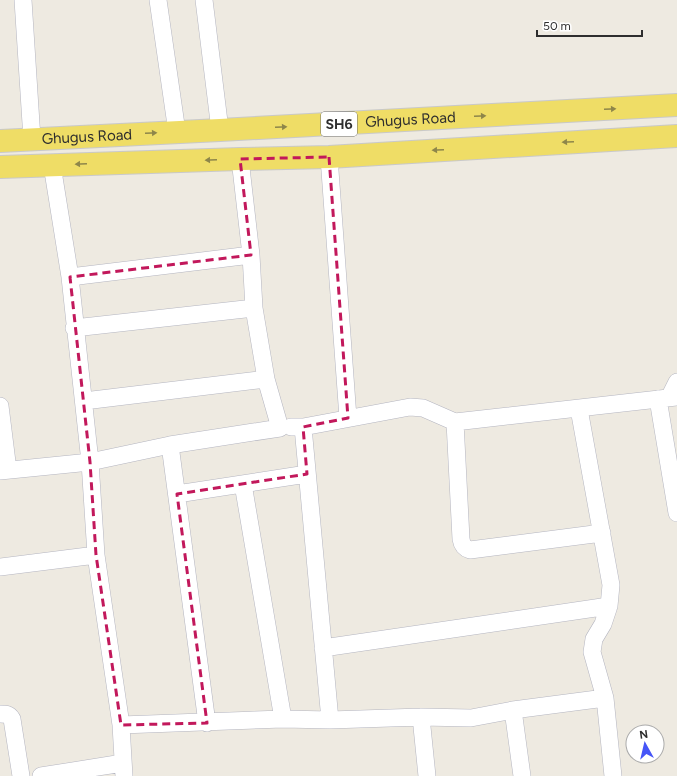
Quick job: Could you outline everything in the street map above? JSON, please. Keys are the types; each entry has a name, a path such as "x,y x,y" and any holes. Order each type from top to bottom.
{"main road":[{"name":"Ghugus Road","path":"0,140 220,130 677,105"},
{"name":"Ghugus Road","path":"0,167 328,157 677,136"}],"street":[{"path":"23,0 32,139"},
{"path":"158,0 177,132"},
{"path":"204,0 220,130"},
{"path":"328,157 348,418"},
{"path":"240,159 251,255 254,308 266,379 280,428"},
{"path":"42,776 123,770 121,726 96,555 90,462 84,401 74,328 70,277 52,165"},
{"path":"70,277 251,255"},
{"path":"74,328 254,308"},
{"path":"84,401 266,379"},
{"path":"677,382 668,398 677,512"},
{"path":"0,406 4,470 90,462 170,445 280,428 303,427 410,407 423,408 455,422 668,398"},
{"path":"579,409 611,585 609,606 603,624 594,639 592,652 605,698 613,776"},
{"path":"455,422 461,539 462,544 466,548 470,550 602,533"},
{"path":"303,427 330,720"},
{"path":"170,445 207,723"},
{"path":"177,494 307,474"},
{"path":"243,484 283,719"},
{"path":"0,567 96,555"},
{"path":"323,648 609,606"},
{"path":"121,726 283,719 330,720 421,717 471,718 513,710 605,698"},
{"path":"513,710 522,776"},
{"path":"0,714 10,715 12,719 21,776"},
{"path":"421,717 427,776"}],"highlighted area":[{"path":"329,157 348,418 303,427 307,474 177,494 207,723 121,725 96,555 90,462 70,277 251,255 240,159"}]}
